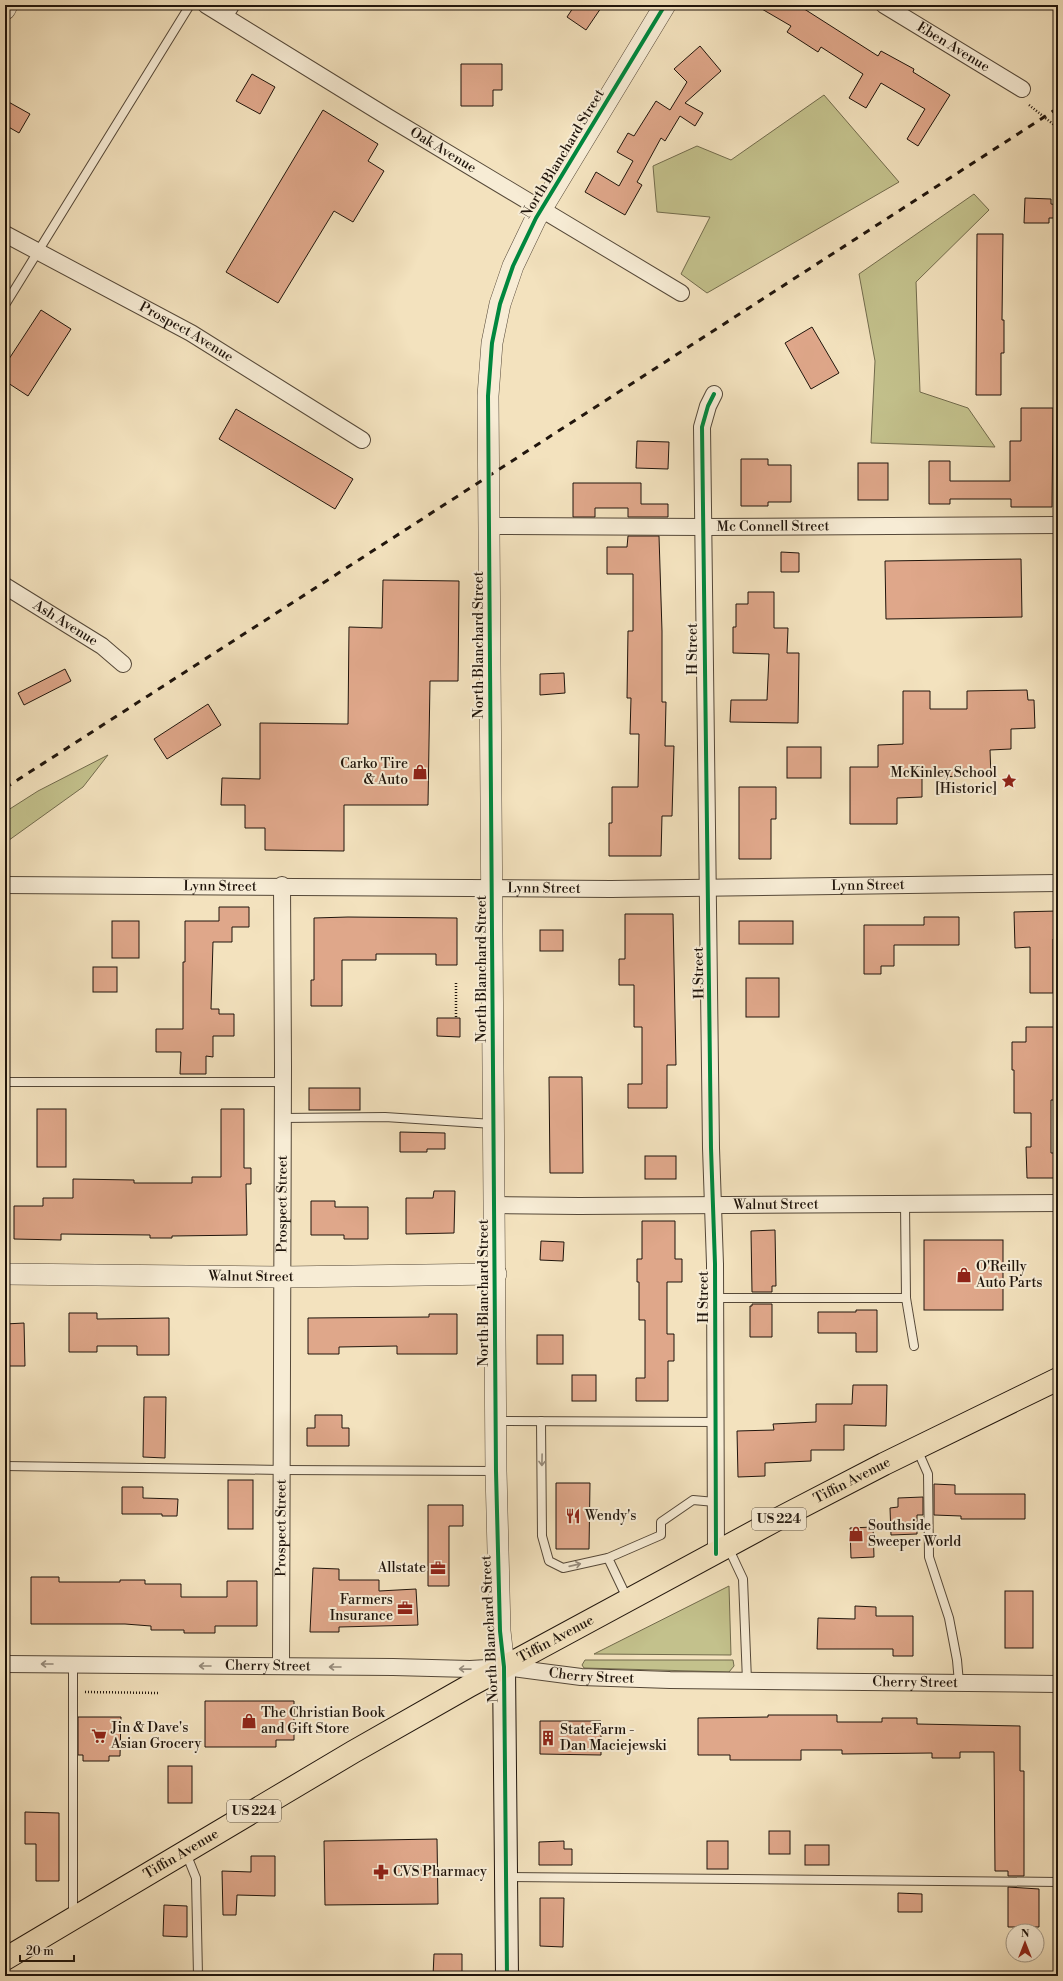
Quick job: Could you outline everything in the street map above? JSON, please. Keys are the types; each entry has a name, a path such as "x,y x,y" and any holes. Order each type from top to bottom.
{"highway":[{"name":"Tiffin Avenue","path":"5,1959 353,1752 504,1667 776,1520 916,1448 1058,1379"}],"main road":[{"name":"North Blanchard Street","path":"504,1667 507,1976"}],"street":[{"path":"5,9 7,5"},
{"name":"Oak Avenue","path":"206,5 232,12 386,116 681,292"},
{"name":"North Blanchard Street","path":"504,1667 500,1631 496,1471 496,1274 488,396 492,343 500,304 513,266 542,209 665,5"},
{"name":"Eben Avenue","path":"888,6 1022,89"},
{"name":"Prospect Avenue","path":"5,234 191,333 362,440"},
{"name":"H Street","path":"714,394 708,406 702,427 709,888 711,1148 714,1206 715,1502 722,1550"},
{"name":"Mc Connell Street","path":"489,526 704,527 1058,525"},
{"name":"Ash Avenue","path":"5,586 102,646 123,664"},
{"name":"Lynn Street","path":"5,885 709,888 1058,883"},
{"name":"Prospect Street","path":"281,1666 283,1277 282,885"},
{"name":"Walnut Street","path":"495,1205 714,1206 1058,1203"},
{"name":"Walnut Street","path":"5,1274 283,1277 496,1274"},
{"name":"Cherry Street","path":"5,1664 470,1669 504,1667 581,1677 747,1681 1058,1684"}],"lane":[{"path":"5,305 190,5"},
{"path":"5,1082 283,1082"},
{"path":"283,1118 385,1116 494,1124"},
{"path":"906,1204 906,1298 914,1346"},
{"path":"715,1298 906,1298"},
{"path":"496,1421 715,1422"},
{"path":"541,1421 542,1536 549,1561 563,1568 608,1558 661,1535 661,1522 693,1500 715,1502"},
{"path":"916,1448 928,1474 929,1557 949,1618 957,1660 959,1683"},
{"path":"5,1466 496,1471"},
{"path":"722,1550 743,1579 747,1681"},
{"path":"608,1558 628,1600"},
{"path":"73,1664 74,1919"},
{"path":"186,1852 196,1878 198,1976"},
{"path":"506,1877 1058,1882"}],"path":[{"path":"1022,89 1023,100 1058,128"},
{"path":"456,983 456,1018"},
{"path":"73,1692 160,1693"}],"shaded area":[{"path":"824,95 899,182 707,293 681,274 710,217 657,212 653,166 697,146 731,160"},
{"path":"974,194 989,210 916,282 920,392 968,408 995,447 871,443 875,361 859,274"},
{"path":"108,755 83,787 5,843 5,812 38,791"},
{"path":"729,1586 731,1655 594,1654"},
{"path":"585,1660 733,1660 734,1666 729,1672 584,1668 582,1665"}],"building":[{"path":"575,5 603,5 586,30 567,17"},
{"path":"755,5 798,5 878,56 881,51 914,69 913,72 950,95 918,146 907,139 925,109 881,83 866,108 849,98 863,74 821,47 818,52 787,32 791,26"},
{"path":"700,46 721,71 685,103 703,113 695,126 680,116 665,141 661,138 637,182 642,185 625,215 585,192 596,172 619,186 633,161 617,152 628,133 634,136 656,101 670,110 687,82 674,69"},
{"path":"461,64 502,64 502,90 493,90 493,106 461,106"},
{"path":"252,74 275,87 260,114 236,101"},
{"path":"5,100 30,114 19,133 5,125"},
{"path":"323,110 378,144 368,161 384,171 353,222 334,211 278,303 226,272"},
{"path":"1025,198 1051,199 1051,204 1058,205 1058,218 1049,218 1049,223 1024,223"},
{"path":"977,234 1003,234 1002,320 1004,320 1004,353 1001,353 1001,395 976,395"},
{"path":"41,310 71,329 28,396 5,381 5,365"},
{"path":"812,327 839,373 811,389 785,343"},
{"path":"1021,408 1053,408 1052,507 1011,507 1011,499 950,499 950,504 929,504 929,461 950,461 950,481 1010,481 1010,441 1021,441"},
{"path":"236,409 353,479 335,509 219,439"},
{"path":"637,441 669,442 668,469 636,468"},
{"path":"741,459 768,459 768,465 791,465 791,502 768,502 768,506 741,506"},
{"path":"858,463 888,463 888,500 858,500"},
{"path":"573,483 641,483 641,504 668,504 668,517 628,517 628,508 595,508 595,517 573,517"},
{"path":"628,536 659,536 662,631 662,702 666,702 665,746 674,746 672,816 662,816 661,856 609,856 609,823 612,823 612,787 638,787 639,734 630,734 631,698 627,698 628,631 633,631 633,574 607,574 607,547 627,547"},
{"path":"781,552 799,553 799,572 781,572"},
{"path":"1021,559 1022,617 886,619 885,561"},
{"path":"383,580 459,581 458,681 430,681 428,805 344,805 344,851 265,850 265,828 245,828 245,805 221,805 222,778 260,779 260,723 348,724 349,627 382,628"},
{"path":"748,592 774,592 774,628 788,628 787,653 799,653 798,723 730,722 731,700 767,700 769,654 733,653 733,627 736,627 736,604 748,604"},
{"path":"65,669 71,681 24,705 18,693"},
{"path":"564,673 565,693 540,695 540,674"},
{"path":"1027,690 1028,700 1034,700 1035,728 1011,729 1011,749 990,750 991,776 922,777 922,797 897,798 897,824 850,824 850,767 878,767 878,745 903,744 903,691 930,691 930,709 967,709 967,691"},
{"path":"208,704 221,725 167,759 154,739"},
{"path":"787,747 821,747 821,778 787,778"},
{"path":"739,787 776,787 776,819 771,819 771,859 739,859"},
{"path":"219,907 249,907 249,927 232,927 232,942 213,942 211,1009 219,1009 219,1014 234,1014 234,1036 213,1036 213,1057 206,1056 206,1074 180,1074 181,1052 156,1052 156,1029 183,1029 183,962 185,962 185,921 219,921"},
{"path":"1058,911 1058,939 1053,939 1053,993 1030,993 1030,947 1015,948 1014,912"},
{"path":"625,914 673,914 676,1065 667,1065 667,1108 628,1108 628,1084 642,1084 642,1027 634,1027 634,985 619,985 619,959 625,959"},
{"path":"924,917 959,917 959,945 894,945 894,966 881,966 881,974 864,974 864,925 924,925"},
{"path":"314,918 457,918 457,965 436,965 436,954 376,954 376,960 342,960 342,1006 311,1006 311,980 314,980"},
{"path":"112,921 139,921 139,958 112,958"},
{"path":"739,921 793,921 793,944 739,944"},
{"path":"540,930 563,930 563,951 540,951"},
{"path":"93,967 117,967 117,992 93,992"},
{"path":"746,978 779,978 779,1017 746,1017"},
{"path":"437,1018 460,1018 460,1037 437,1036"},
{"path":"1026,1027 1057,1027 1055,1100 1051,1100 1051,1153 1058,1153 1058,1178 1027,1178 1026,1147 1031,1147 1031,1113 1014,1113 1014,1070 1012,1070 1012,1042 1026,1042"},
{"path":"549,1077 582,1077 583,1173 550,1173"},
{"path":"309,1088 360,1088 360,1110 309,1110"},
{"path":"37,1109 66,1109 66,1167 37,1167"},
{"path":"221,1109 244,1109 244,1168 251,1168 251,1184 246,1184 247,1235 172,1236 172,1238 150,1238 150,1235 61,1234 61,1240 14,1239 14,1206 43,1206 43,1198 73,1198 73,1179 134,1180 134,1183 192,1183 192,1177 221,1177"},
{"path":"400,1132 445,1133 445,1149 427,1149 427,1152 400,1152"},
{"path":"645,1156 676,1156 676,1179 645,1179"},
{"path":"434,1191 455,1191 454,1233 406,1234 406,1198 433,1198"},
{"path":"311,1201 335,1201 335,1207 368,1207 368,1239 344,1239 344,1235 311,1235"},
{"path":"642,1221 675,1221 675,1259 682,1259 682,1282 667,1282 667,1334 674,1334 674,1361 668,1361 668,1401 636,1401 636,1378 645,1378 645,1320 639,1320 639,1282 637,1282 637,1259 642,1259"},
{"path":"775,1230 776,1286 772,1286 772,1292 752,1292 751,1231"},
{"name":"O'Reilly Auto Parts","path":"924,1240 1003,1240 1003,1310 924,1310"},
{"path":"541,1241 564,1242 563,1261 540,1260"},
{"path":"752,1304 772,1304 772,1337 750,1337 750,1306 752,1306"},
{"path":"856,1310 877,1310 877,1352 856,1352 856,1333 818,1333 818,1312 856,1312"},
{"path":"69,1313 97,1313 97,1319 169,1318 169,1355 137,1355 137,1346 97,1346 97,1352 69,1352"},
{"path":"429,1314 457,1314 457,1354 397,1354 397,1346 339,1347 339,1354 308,1354 308,1318 429,1317"},
{"path":"24,1323 25,1366 5,1366 5,1324"},
{"path":"537,1335 563,1335 563,1364 537,1364"},
{"path":"572,1375 596,1375 596,1401 572,1401"},
{"path":"853,1385 887,1385 886,1426 844,1425 844,1450 811,1450 811,1461 765,1463 765,1476 738,1477 737,1431 774,1430 773,1424 816,1422 816,1404 852,1404"},
{"path":"144,1397 166,1397 165,1458 143,1457"},
{"path":"315,1415 342,1415 342,1428 349,1428 349,1446 307,1446 307,1428 315,1428"},
{"path":"228,1480 253,1480 253,1529 228,1529"},
{"name":"Wendy's","path":"556,1483 590,1483 589,1549 556,1549"},
{"path":"934,1484 955,1485 955,1494 1025,1494 1025,1519 961,1519 961,1516 934,1515"},
{"path":"122,1487 143,1487 143,1498 178,1499 177,1516 162,1516 162,1514 122,1514"},
{"path":"923,1497 923,1515 917,1515 917,1534 891,1535 890,1508 898,1507 898,1498"},
{"path":"428,1505 463,1505 463,1526 449,1526 449,1586 428,1586"},
{"path":"873,1527 874,1557 851,1558 850,1528"},
{"path":"313,1568 339,1569 339,1580 379,1580 379,1591 416,1589 418,1625 339,1627 339,1632 310,1632"},
{"path":"31,1577 59,1577 59,1582 120,1582 120,1580 145,1580 145,1584 181,1584 181,1597 227,1597 227,1581 257,1581 257,1626 215,1626 215,1633 184,1633 184,1630 151,1630 151,1626 125,1624 31,1624"},
{"path":"1005,1591 1033,1591 1033,1648 1005,1648"},
{"path":"855,1606 876,1607 876,1616 913,1616 913,1656 893,1656 893,1649 817,1649 818,1618 855,1619"},
{"name":"The Christian Book and Gift Store","path":"205,1701 294,1701 294,1740 276,1740 276,1747 205,1747"},
{"path":"768,1715 837,1715 837,1722 882,1722 882,1718 917,1718 917,1724 1020,1726 1020,1771 1024,1771 1024,1876 1008,1876 1008,1871 995,1871 994,1752 960,1752 960,1758 932,1758 932,1753 842,1754 842,1750 801,1750 801,1760 730,1760 730,1755 698,1755 698,1718 768,1717"},
{"name":"Jin & Dave's Asian Grocery","path":"78,1717 121,1717 120,1756 109,1756 109,1761 83,1761 83,1755 78,1755"},
{"path":"540,1721 601,1721 601,1755 540,1754"},
{"path":"168,1766 192,1766 192,1803 168,1803"},
{"path":"25,1812 59,1813 59,1881 36,1881 36,1844 25,1844"},
{"path":"769,1831 790,1831 790,1854 769,1854"},
{"name":"CVS Pharmacy","path":"437,1839 438,1904 325,1905 324,1841"},
{"path":"564,1841 564,1849 572,1849 572,1865 539,1865 539,1842"},
{"path":"707,1841 728,1841 728,1869 707,1869"},
{"path":"805,1845 829,1845 829,1865 805,1865"},
{"path":"251,1856 275,1856 275,1896 237,1895 236,1915 223,1915 222,1871 251,1872"},
{"path":"1008,1887 1039,1889 1039,1923 1008,1923"},
{"path":"898,1893 922,1894 922,1912 898,1912"},
{"path":"540,1898 564,1898 563,1947 540,1946"},
{"path":"164,1905 187,1906 187,1937 163,1936"},
{"path":"434,1954 462,1954 462,1976 433,1976"}],"railway":[{"path":"5,788 1058,108"}],"cycle path":[{"path":"507,1976 504,1667 500,1631 496,1471 488,396 492,343 500,304 513,266 536,218 665,5"},
{"path":"714,394 708,406 702,427 711,1148 715,1264 716,1554"}],"place":[{"name":"Carko Tire & Auto","path":"420,772"},
{"name":"McKinley School [Historic]","path":"1009,781"},
{"name":"O'Reilly Auto Parts","path":"964,1275"},
{"name":"Wendy's","path":"573,1516"},
{"name":"Southside Sweeper World","path":"856,1534"},
{"name":"Allstate","path":"438,1568"},
{"name":"Farmers Insurance","path":"405,1608"},
{"name":"The Christian Book and Gift Store","path":"249,1721"},
{"name":"Jin & Dave's Asian Grocery","path":"99,1736"},
{"name":"StateFarm - Dan Maciejewski","path":"548,1738"},
{"name":"CVS Pharmacy","path":"381,1872"}]}
